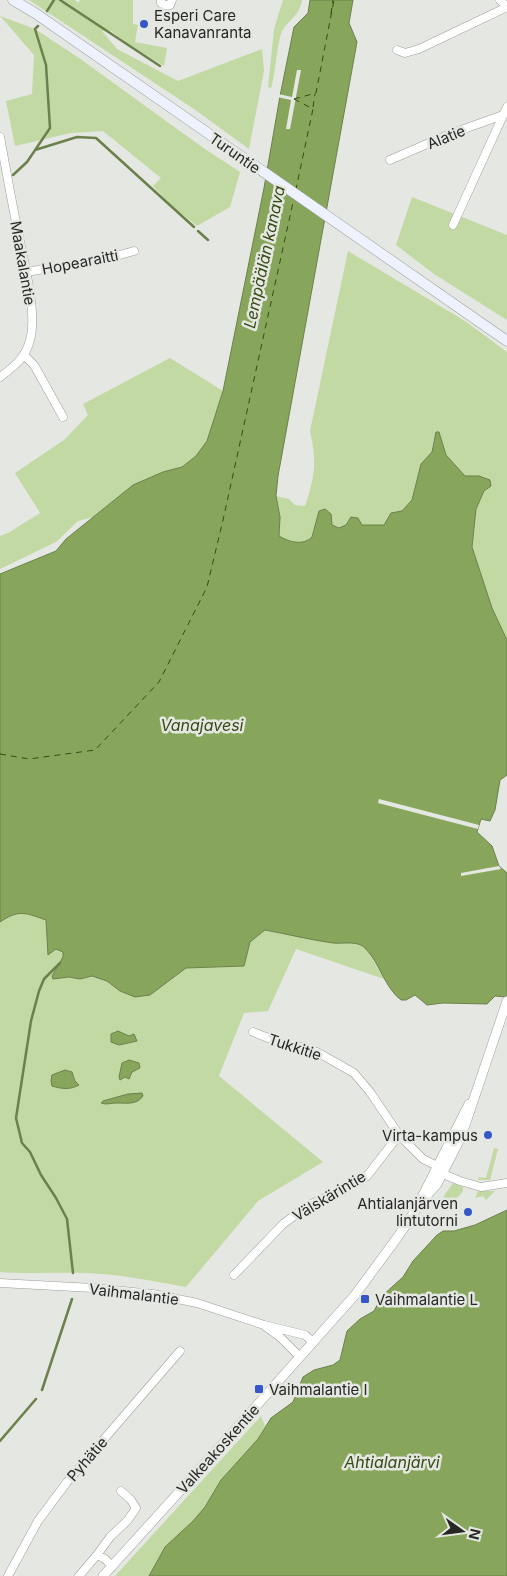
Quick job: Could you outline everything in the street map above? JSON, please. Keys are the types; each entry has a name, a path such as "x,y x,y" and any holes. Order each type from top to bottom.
{"main road":[{"name":"Turuntie","path":"13,0 35,13 507,341"}],"street":[{"path":"161,0 161,3 168,6 172,0"},
{"path":"397,50 405,53 419,49 507,7 500,0"},
{"path":"453,225 507,107"},
{"name":"Alatie","path":"390,160 450,134 503,115"},
{"name":"Maakalantie","path":"0,138 26,272 32,324 31,338 24,355 0,377"},
{"name":"Hopearaitti","path":"26,272 102,260 134,251"},
{"path":"24,355 34,365 63,417"},
{"name":"Valkeakoskentie","path":"103,1576 355,1295 421,1202 437,1184 440,1170 461,1137 506,1004"},
{"name":"Tukkitie","path":"253,1032 288,1046 302,1047 317,1052 354,1073 370,1092 399,1136 423,1159 460,1182 481,1187 507,1183"},
{"name":"Välskärintie","path":"234,1275 283,1224 309,1205 367,1176 399,1136"},
{"name":"Vaihmalantie","path":"0,1283 93,1288 153,1294 197,1303 305,1336 313,1342"},
{"name":"Vaihmalantie","path":"264,1325 280,1337 300,1357"},
{"name":"Pyhätie","path":"8,1576 38,1521 67,1482 180,1351"},
{"path":"79,1576 110,1536 128,1520 136,1508 131,1500 122,1492"},
{"path":"97,1555 105,1559 112,1566"}],"shaded area":[{"path":"29,0 75,0 78,3 80,0 133,0 133,24 138,25 135,42 167,48 164,66 111,31 102,31 117,49 178,81 262,49 264,71 249,149 194,109"},
{"path":"283,0 302,0 298,12 285,27 280,37 271,88 268,87 274,29"},
{"path":"0,16 35,29 240,172 230,207 197,226 172,206 153,186 161,178 103,131 71,133 15,146 6,101 32,94 34,55"},
{"path":"412,197 507,235 507,320 434,274 396,245"},
{"path":"348,251 465,321 507,352 507,640 492,608 472,547 476,509 484,491 479,476 465,476 446,455 439,432 434,438 432,452 422,466 412,500 402,511 391,514 384,525 362,525 358,518 351,518 346,525 339,528 332,525 331,517 319,511 312,537 308,540 296,542 279,537 280,517 276,496 289,499 295,505 305,506 311,486 314,452 310,431"},
{"path":"170,358 223,391 207,441 196,456 181,467 163,472 133,485 93,517 78,521 56,542 0,569 0,536 40,513 15,473 64,440 88,415 83,404"},
{"path":"26,913 46,920 48,954 56,948 63,951 63,957 53,975 80,979 92,976 107,981 120,991 150,995 186,968 244,966 250,942 265,930 334,943 348,942 359,945 366,948 384,979 296,949 268,1011 244,1013 219,1076 323,1162 258,1201 186,1287 136,1278 98,1274 0,1272 0,922 11,915"},
{"path":"494,1148 498,1149 490,1180 478,1180 479,1177 486,1178"},
{"path":"453,1183 463,1187 463,1191 459,1196 449,1200 443,1197"},
{"path":"478,1191 495,1191 486,1200 483,1196 475,1198"},
{"path":"261,1416 265,1426 258,1439 221,1480 205,1507 193,1521 165,1547 149,1576 115,1576"}],"water":[{"name":"Vanajavesi","path":"310,0 353,0 349,23 357,42 278,476 276,496 280,517 279,536 296,542 308,540 312,537 319,511 325,509 331,514 332,525 339,528 346,525 351,517 358,518 362,525 384,525 391,513 402,511 412,500 421,464 432,452 436,432 439,432 446,455 465,476 479,476 490,480 491,486 484,491 476,509 472,547 492,608 507,640 507,775 500,780 495,810 490,821 481,819 477,832 492,846 499,866 507,873 507,997 495,996 487,1004 443,1003 427,1005 415,995 406,1000 401,1000 395,995 371,955 363,946 355,943 325,942 265,930 250,942 244,966 186,968 150,995 135,997 120,991 107,981 92,976 80,979 69,977 53,979 52,976 63,957 63,952 56,949 48,955 46,920 18,914 12,915 0,922 0,574 56,551 66,539 133,485 163,472 182,467 196,456 207,441 223,391 294,27 308,13"},
{"path":"118,1031 129,1036 134,1034 137,1041 119,1045 111,1042 111,1034"},
{"path":"129,1060 139,1063 140,1068 132,1072 129,1079 125,1077 120,1080 122,1063"},
{"path":"65,1070 72,1072 75,1081 79,1085 72,1088 52,1086 52,1075"},
{"path":"142,1093 141,1099 135,1102 101,1103 128,1094"},
{"name":"Ahtialanjärvi","path":"507,1210 507,1576 149,1576 165,1547 205,1507 221,1480 258,1439 271,1418 293,1402 303,1377 314,1370 333,1365 340,1360 347,1331 360,1319 374,1311 382,1296 403,1277 413,1261 437,1235 443,1231 454,1231 475,1225"}],"pier":[{"path":"297,70 301,70 290,129 286,129 291,100 277,97 278,94 292,97"},
{"path":"379,799 479,825 478,829 378,803"},
{"path":"499,866 501,869 461,876 461,873"}],"waterway":[{"path":"47,11 54,0"},
{"path":"60,0 160,66"},
{"path":"13,175 27,162 50,128 46,65 35,29 38,26"},
{"path":"35,150 77,137 96,138 194,227"},
{"path":"198,231 208,240"},
{"path":"60,963 44,979 39,991 31,1021 16,1118 22,1143 30,1152 67,1219 73,1273"},
{"path":"42,1390 72,1299"},
{"path":"0,1441 36,1399"}],"ferry route":[{"path":"331,14 333,0"},
{"path":"294,99 316,93 334,0"},
{"path":"313,107 315,94"},
{"path":"294,99 313,109 296,189"},
{"path":"0,754 29,759 95,750 159,682 207,587 294,198"}],"place":[{"name":"Esperi Care Kanavanranta","path":"144,24"},
{"name":"Virta-kampus","path":"488,1135"},
{"name":"Ahtialanjärven lintutorni","path":"468,1212"},
{"name":"Vaihmalantie L","path":"365,1299"},
{"name":"Vaihmalantie I","path":"259,1389"}],"water label":[{"name":"Lempäälän kanava","path":"264,257"}]}
